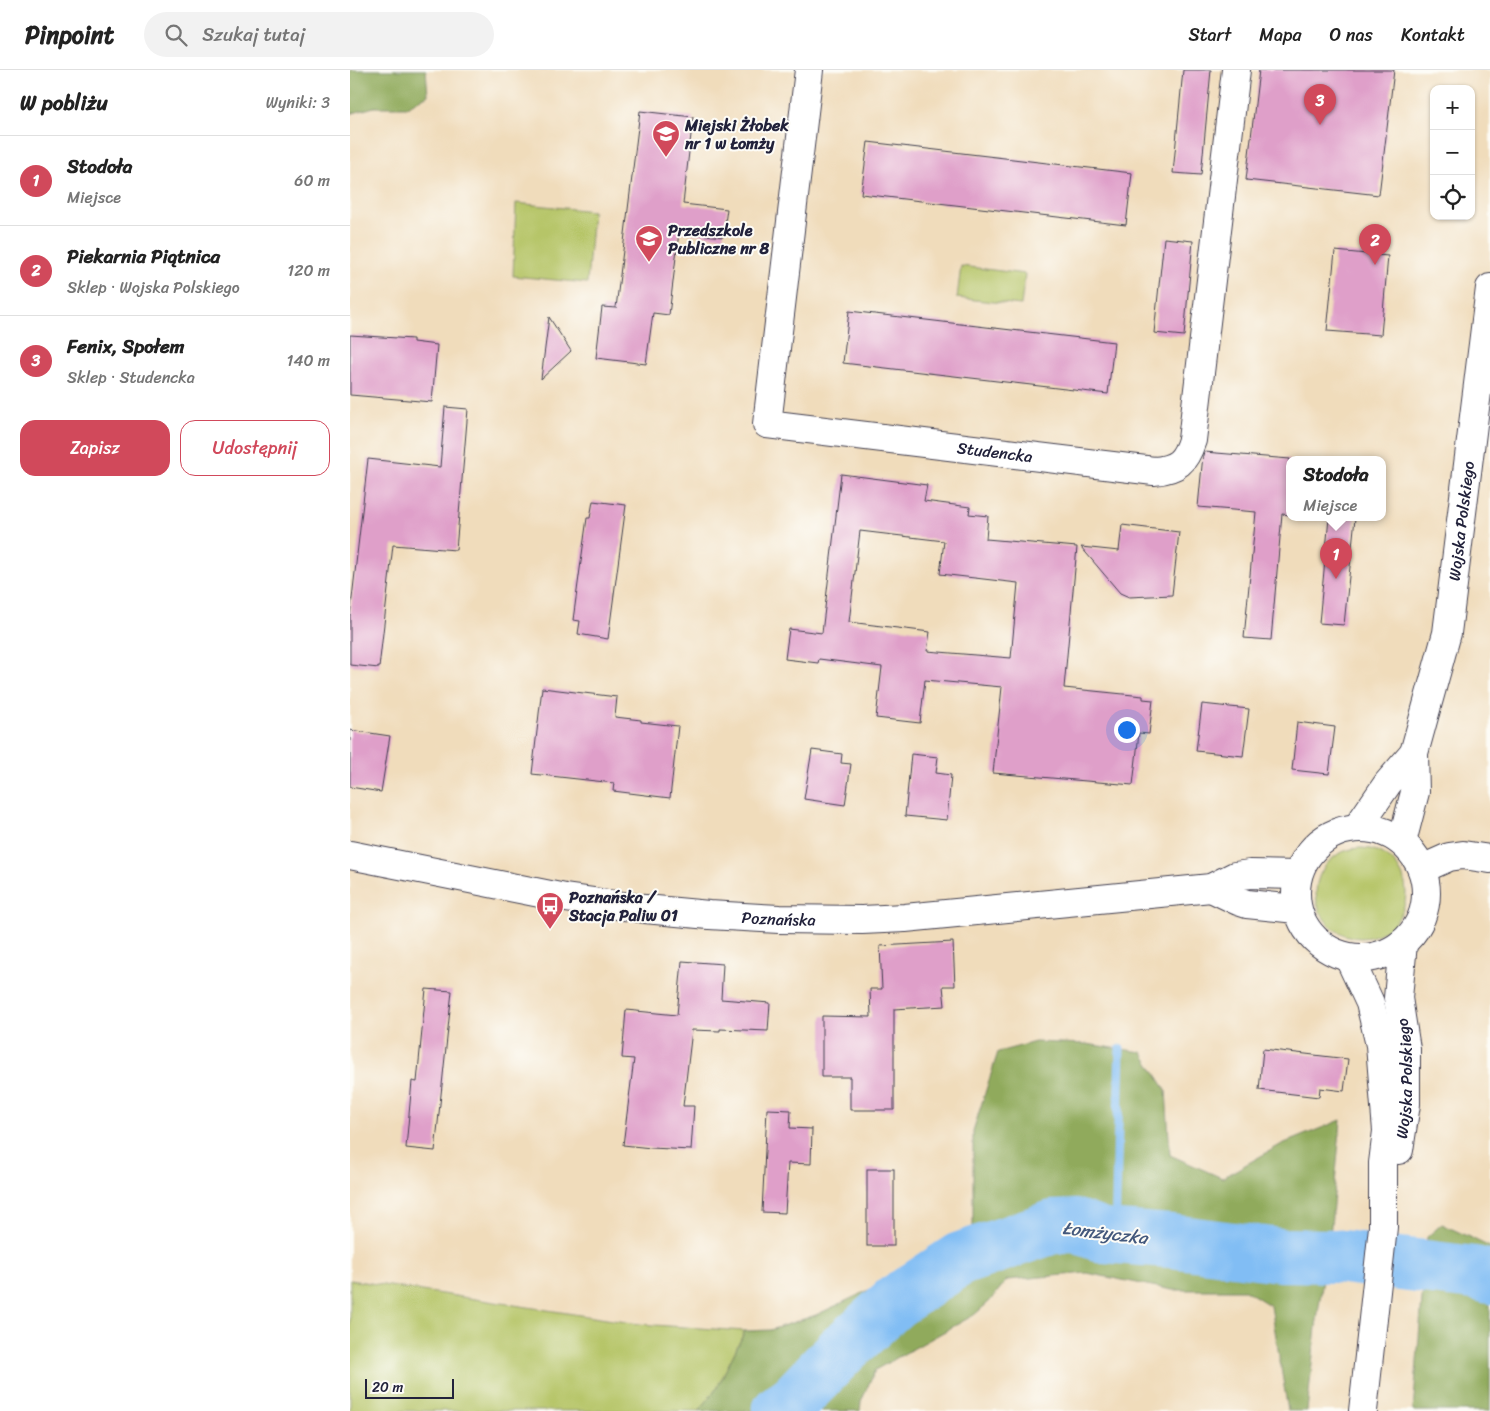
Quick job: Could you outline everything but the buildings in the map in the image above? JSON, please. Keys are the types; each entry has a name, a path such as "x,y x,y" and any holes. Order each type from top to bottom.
{"street":[{"name":"Studencka","path":"809,70 767,424 1154,471 1166,470 1176,465 1187,454 1192,440 1236,70"},
{"name":"Wojska Polskiego","path":"1402,842 1415,792 1414,753 1447,634 1490,288"},
{"name":"Wojska Polskiego","path":"1357,828 1388,783 1414,753"},
{"path":"1357,828 1372,829 1388,834 1402,842 1410,850 1422,869 1426,885 1426,901 1422,917 1414,931 1391,952 1378,957 1363,959 1349,958 1331,952 1315,941 1304,927 1296,909 1297,874 1306,856 1319,842 1337,832 1357,828"},
{"name":"Poznańska","path":"350,855 566,898 645,909 779,919 862,920 905,918 1211,888 1235,876 1250,874 1297,874"},
{"path":"1422,869 1449,857 1463,855 1490,858"},
{"path":"1211,888 1247,904 1296,909"},
{"name":"Wojska Polskiego","path":"1383,1220 1397,1160 1406,1104 1406,1049 1398,998 1403,943"},
{"name":"Wojska Polskiego","path":"1349,958 1370,1003 1380,1045 1387,1131 1383,1163 1383,1220 1363,1411"}],"green space":[{"path":"350,70 426,70 428,95 407,107 374,107 350,114"},
{"path":"516,203 593,211 587,283 513,276"},
{"path":"961,266 1025,274 1021,305 957,298"},
{"path":"1361,848 1378,851 1393,861 1403,876 1406,893 1403,910 1393,925 1378,935 1361,938 1344,935 1329,925 1319,910 1316,893 1319,876 1329,861 1344,851"},
{"path":"1035,1042 1086,1044 1142,1052 1166,1090 1170,1155 1222,1178 1282,1144 1341,1120 1331,1226 1316,1327 1307,1411 1288,1411 1271,1306 1245,1290 1172,1290 1087,1273 1007,1280 989,1302 974,1315 875,1370 861,1402 860,1411 699,1411 717,1388 745,1331 770,1330 816,1315 973,1237 973,1131 998,1052"},
{"path":"1442,1224 1490,1247 1490,1411 1413,1411 1427,1237"},
{"path":"350,1280 639,1324 745,1331 717,1388 699,1411 350,1411"}],"waterway":[{"path":"1115,1237 1120,1049"},
{"name":"Łomżyczka","path":"779,1411 795,1399 843,1349 895,1302 960,1259 1053,1227 1076,1226 1103,1236 1171,1241 1280,1255 1335,1256 1474,1273 1490,1277"}],"place":[{"name":"Fenix, Społem","path":"1320,125"},
{"name":"Miejski Żłobek nr 1 w Łomży","path":"666,158"},
{"name":"Przedszkole Publiczne nr 8","path":"649,263"},
{"name":"Piekarnia Piątnica","path":"1375,265"},
{"name":"Stodoła","path":"1336,579"},
{"name":"Poznańska / Stacja Paliw 01","path":"550,930"}]}
